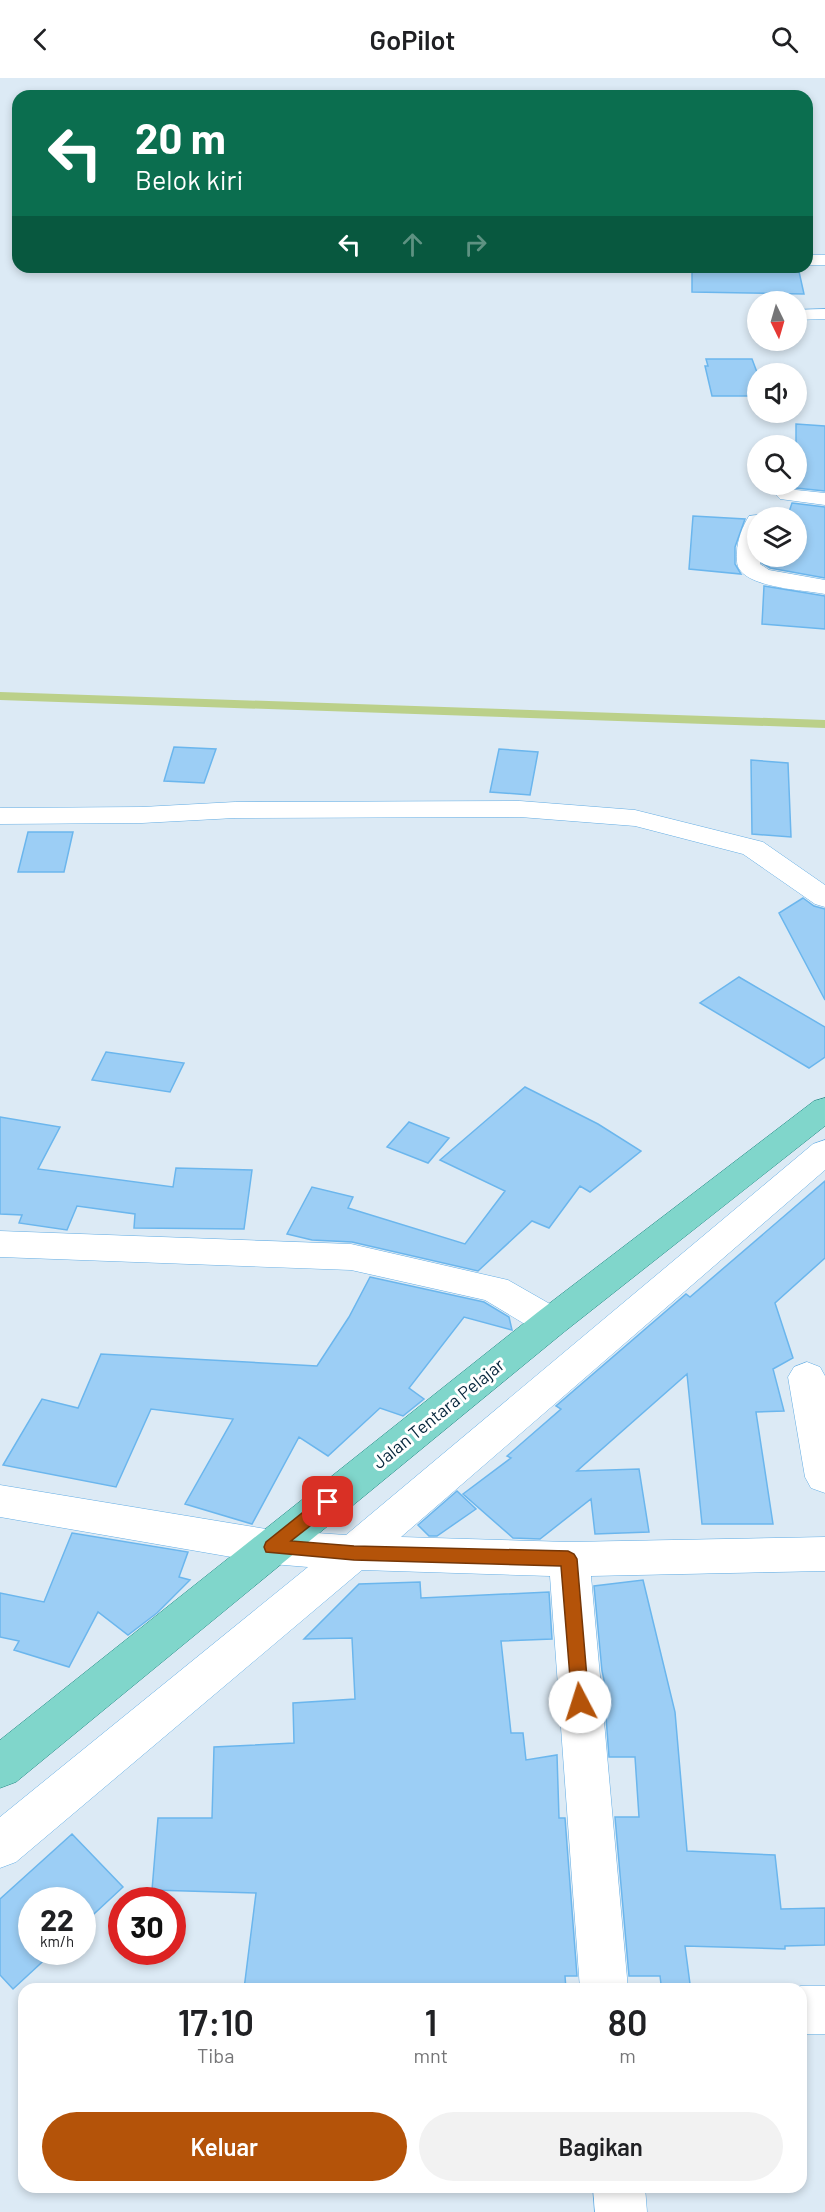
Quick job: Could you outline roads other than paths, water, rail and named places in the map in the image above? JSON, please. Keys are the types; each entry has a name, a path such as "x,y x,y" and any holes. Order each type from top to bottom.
{"main road":[{"name":"Jalan Tentara Pelajar","path":"0,1767 551,1322 825,1109"}],"street":[{"path":"807,315 825,314"},
{"path":"787,495 825,499"},
{"path":"748,567 762,576 825,587"},
{"path":"0,816 142,815 235,810 520,809 635,818 753,848 825,898"},
{"path":"0,1846 354,1553 825,1152"},
{"path":"0,1244 351,1257 495,1289 551,1322"},
{"path":"807,1377 825,1478"},
{"path":"0,1502 272,1547 354,1553 568,1559 825,1554"},
{"path":"568,1559 603,1983"},
{"path":"807,2010 825,2010"},
{"path":"619,2193 621,2212"}],"waterway":[{"path":"0,696 825,724"}]}
